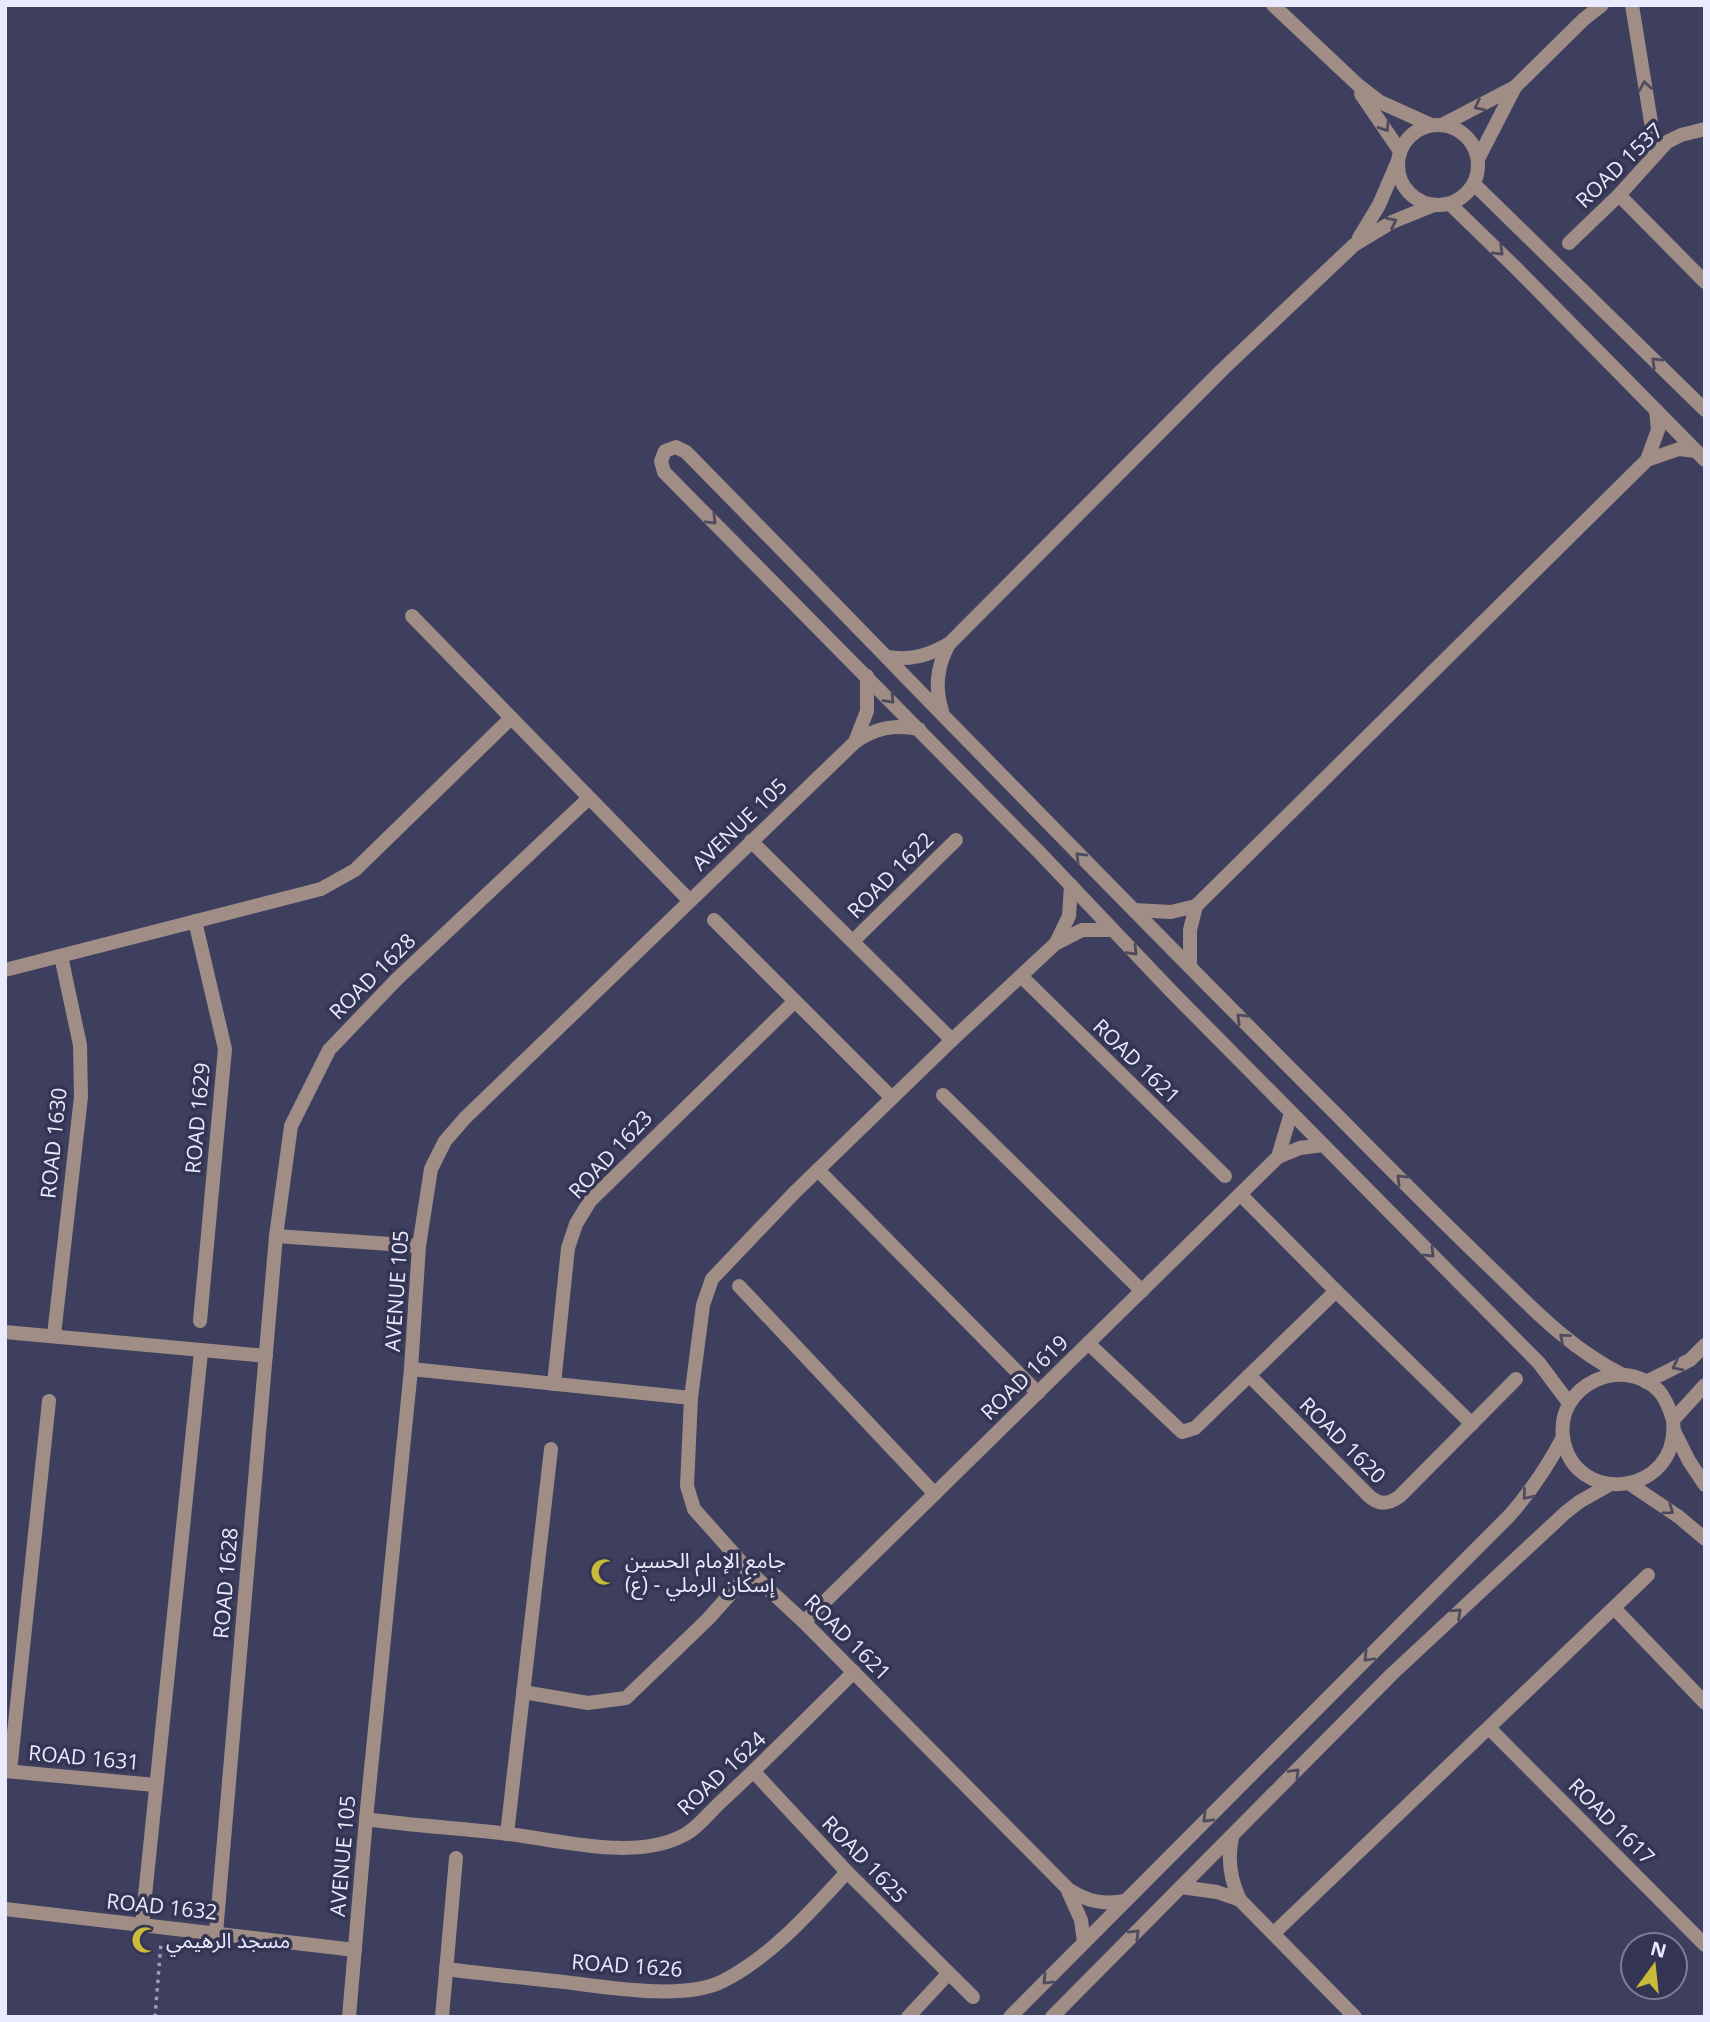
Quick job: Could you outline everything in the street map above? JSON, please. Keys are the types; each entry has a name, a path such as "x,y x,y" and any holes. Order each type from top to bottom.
{"street":[{"path":"887,657 913,658 926,655 950,643 1223,369 1354,245 1392,222 1434,205 1450,204 1464,196 1474,184 1478,159 1475,149 1462,132 1380,102 1337,66 1273,5"},
{"path":"1478,159 1515,87 1584,19 1602,5"},
{"path":"1632,5 1656,153"},
{"path":"1337,66 1371,107 1399,156 1398,172 1406,191 1414,198 1434,205"},
{"path":"1354,245 1379,205 1399,156 1412,134 1437,125 1515,87"},
{"name":"ROAD 1537","path":"1569,243 1619,195 1667,142 1705,129"},
{"path":"1474,184 1705,410"},
{"path":"1619,195 1705,282"},
{"path":"1450,204 1701,456"},
{"path":"1190,967 1190,930 1196,906 1647,460 1658,430 1656,410"},
{"path":"1569,1403 1539,1363 664,472 660,461 665,451 676,447 686,452 1134,911 1463,1242 1557,1332 1598,1363 1646,1382 1659,1391 1668,1405 1689,1461 1705,1485"},
{"path":"1647,460 1679,449 1701,456"},
{"path":"412,616 689,900"},
{"path":"943,713 936,684 938,669 950,643"},
{"name":"AVENUE 105","path":"854,743 867,711 867,676"},
{"path":"5,970 321,889 355,870 511,718"},
{"name":"AVENUE 105","path":"349,2017 411,1369 419,1246 431,1169 445,1141 465,1118 854,743 884,727 919,729"},
{"name":"ROAD 1628","path":"216,1933 276,1236 291,1126 329,1051 396,980 589,798"},
{"name":"ROAD 1622","path":"853,940 956,840"},
{"name":"ROAD 1622","path":"751,841 952,1040"},
{"name":"ROAD 1621","path":"1055,944 1069,916 1071,885"},
{"path":"1134,911 1159,913 1196,906"},
{"path":"714,920 891,1098"},
{"name":"ROAD 1629","path":"195,921 225,1049 200,1321"},
{"name":"ROAD 1621","path":"1113,930 1082,930 1055,944 891,1098 712,1279 703,1305 691,1398 687,1486 694,1509 750,1572 804,1622 1068,1889 1101,1903 1125,1901"},
{"name":"ROAD 1630","path":"54,1335 81,1097 80,1045 61,956"},
{"name":"ROAD 1621","path":"1021,976 1225,1176"},
{"name":"ROAD 1623","path":"554,1384 568,1248 576,1224 590,1201 794,1002"},
{"path":"943,1094 1142,1291"},
{"name":"ROAD 1619","path":"1278,1157 1291,1112"},
{"name":"ROAD 1619","path":"804,1622 1278,1157 1323,1145"},
{"path":"818,1170 1038,1393"},
{"path":"1240,1194 1472,1423"},
{"path":"276,1236 419,1246"},
{"path":"739,1286 935,1493"},
{"path":"1088,1343 1182,1432 1195,1428 1336,1291"},
{"path":"5,1332 266,1356"},
{"path":"1646,1382 1690,1360 1705,1345"},
{"path":"142,1924 201,1352"},
{"path":"411,1369 691,1398"},
{"path":"1621,1374 1601,1377 1582,1387 1569,1403 1563,1420 1563,1437 1568,1454 1578,1468 1593,1479 1609,1485 1630,1484 1647,1477 1661,1465 1671,1450 1674,1426 1705,1385"},
{"name":"ROAD 1620","path":"1250,1376 1367,1495 1383,1504 1400,1496 1516,1379"},
{"name":"ROAD 1631","path":"49,1401 8,1771 155,1785"},
{"path":"1010,2017 1510,1515 1549,1465 1563,1437"},
{"path":"507,1834 551,1449"},
{"path":"1630,1484 1656,1500 1705,1539"},
{"path":"1052,2017 1392,1674 1565,1513 1609,1485"},
{"path":"523,1692 588,1703 626,1698 708,1619 750,1572"},
{"path":"1274,1933 1648,1575"},
{"path":"1614,1608 1705,1703"},
{"name":"ROAD 1624","path":"366,1819 596,1846 646,1847 668,1842 687,1833 754,1772 853,1672"},
{"name":"ROAD 1617","path":"1489,1728 1705,1945"},
{"name":"ROAD 1625","path":"754,1772 847,1872 973,1997"},
{"path":"1231,1838 1230,1876 1240,1900 1355,2017"},
{"path":"442,2017 456,1858"},
{"name":"ROAD 1626","path":"446,1969 629,1989 691,1990 720,1983 754,1962 807,1915 847,1872"},
{"path":"1181,1887 1217,1892 1240,1900"},
{"name":"ROAD 1621","path":"1068,1889 1082,1920 1084,1942"},
{"name":"ROAD 1632","path":"5,1909 355,1950"},
{"path":"908,2017 948,1974"}],"path":[{"path":"155,2017 163,1927"}],"place":[{"name":"جامع الإمام الحسين (ع) - إسكان الرملي","path":"604,1572"},
{"name":"مسجد الرهيمي","path":"145,1940"}]}
